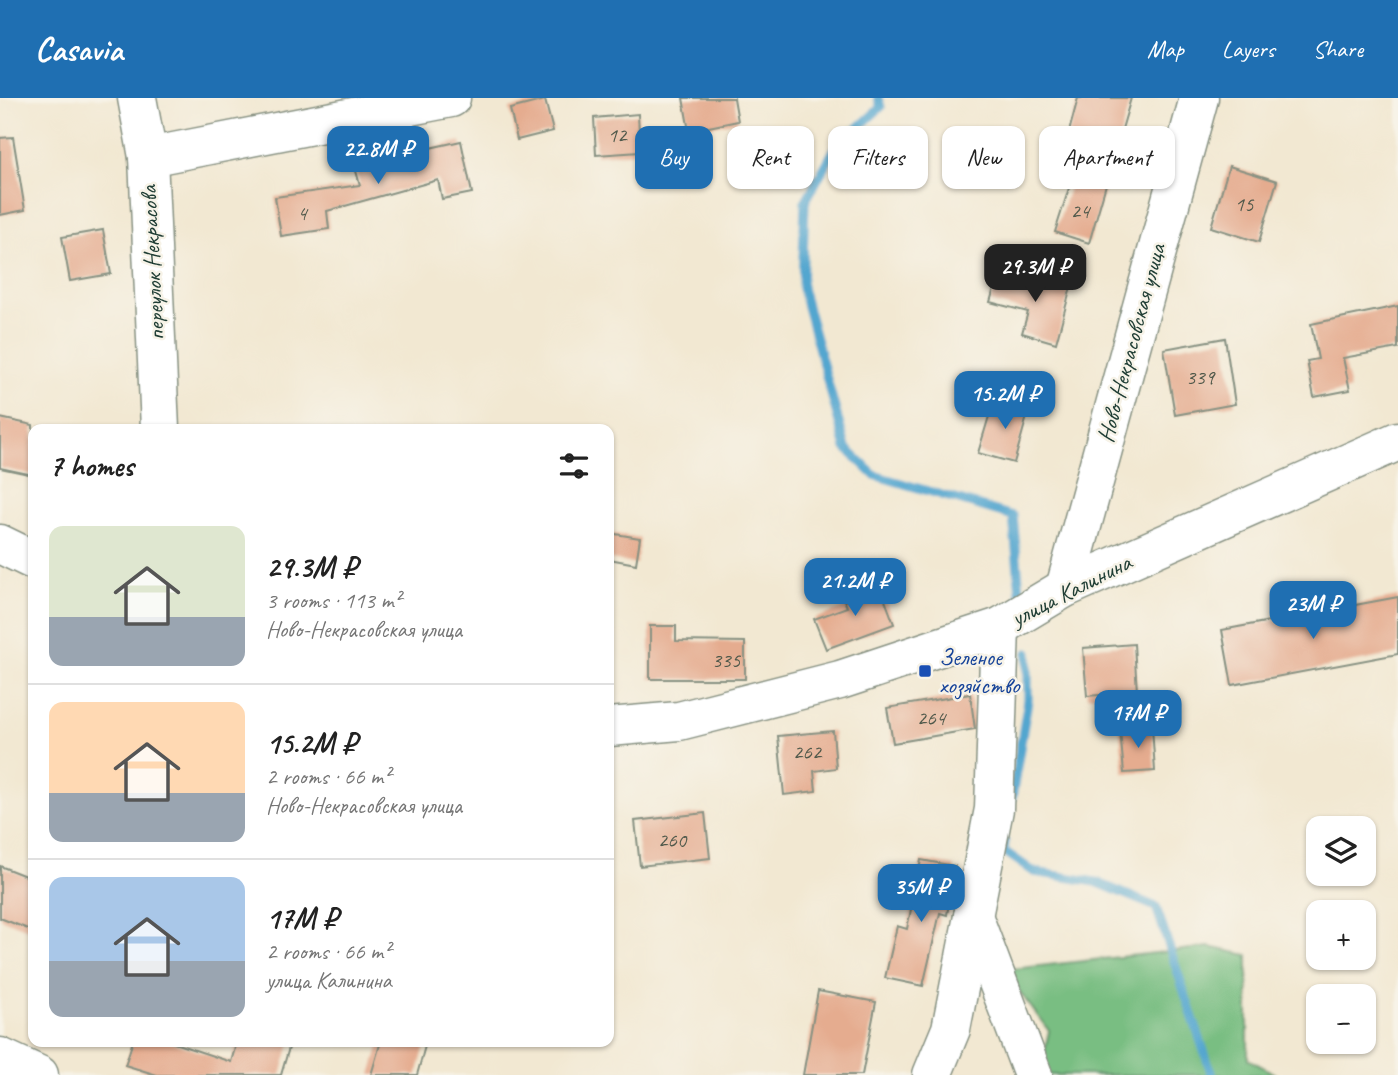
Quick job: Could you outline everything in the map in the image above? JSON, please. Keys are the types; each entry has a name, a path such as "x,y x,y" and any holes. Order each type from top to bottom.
{"street":[{"name":"переулок Некрасова","path":"137,98 148,157 160,424"},
{"path":"148,157 451,98"},
{"name":"Ново-Некрасовская улица","path":"1065,588 1199,98"},
{"name":"улица Калинина","path":"614,727 678,721 827,684 1000,626 1065,588 1398,441"},
{"path":"0,543 28,540"},
{"path":"0,543 28,557"},
{"path":"932,1075 951,1029 994,809 1000,626"},
{"path":"973,916 1033,1075"},
{"path":"0,1057 39,1075"}],"green space":[{"path":"1209,947 1248,955 1248,1059 1277,1075 1039,1075 1049,1031 1003,970"}],"building":[{"path":"683,98 734,98 738,121 713,126 688,126"},
{"path":"1078,98 1131,98 1123,126 1071,126"},
{"path":"545,100 553,131 517,140 510,109"},
{"path":"638,114 635,152 596,155 594,118"},
{"path":"13,137 25,210 0,215 0,138"},
{"path":"461,141 472,193 442,199 438,180 327,211 329,229 281,236 275,197 360,185 354,164 393,153 394,156"},
{"path":"1229,166 1277,181 1259,242 1211,227"},
{"path":"1069,189 1105,189 1089,243 1055,232"},
{"path":"103,230 111,274 70,281 62,237"},
{"path":"998,275 1034,285 1035,277 1071,287 1056,343 1022,333 1028,312 990,302"},
{"path":"1398,306 1398,348 1343,358 1350,390 1314,397 1307,361 1318,359 1311,324"},
{"path":"1225,338 1235,404 1175,415 1164,349"},
{"path":"1010,396 1031,402 1014,463 978,453 990,413 1003,417"},
{"path":"0,418 28,424 28,474 0,468"},
{"path":"614,534 640,538 636,564 614,560"},
{"path":"879,584 894,624 826,649 814,619 847,607 843,598"},
{"path":"1398,597 1398,654 1232,685 1222,630"},
{"path":"650,626 676,626 676,641 745,642 745,679 650,679"},
{"path":"1134,644 1137,692 1087,696 1083,648"},
{"path":"970,694 975,729 893,743 887,708"},
{"path":"1152,727 1155,771 1124,773 1120,730"},
{"path":"833,731 836,768 814,771 816,791 784,795 778,736"},
{"path":"705,813 710,858 640,866 635,821"},
{"path":"921,860 955,866 947,915 940,913 923,986 885,978 897,926 907,929"},
{"path":"0,866 28,877 28,929 0,918"},
{"path":"818,991 876,1002 862,1075 803,1075"},
{"path":"131,1047 186,1047 231,1062 235,1047 289,1047 281,1075 157,1075 125,1065"},
{"path":"379,1047 425,1047 417,1075 371,1075"}],"waterway":[{"path":"878,98 881,107 834,150 805,202 802,288 846,448 874,475 1013,516 1021,603"},
{"path":"1012,797 1028,700 1028,653"},
{"path":"1005,842 1004,851 1034,872 1096,882 1156,907 1212,1075"}],"place":[{"name":"Зеленое хозяйство","path":"925,671"}]}
